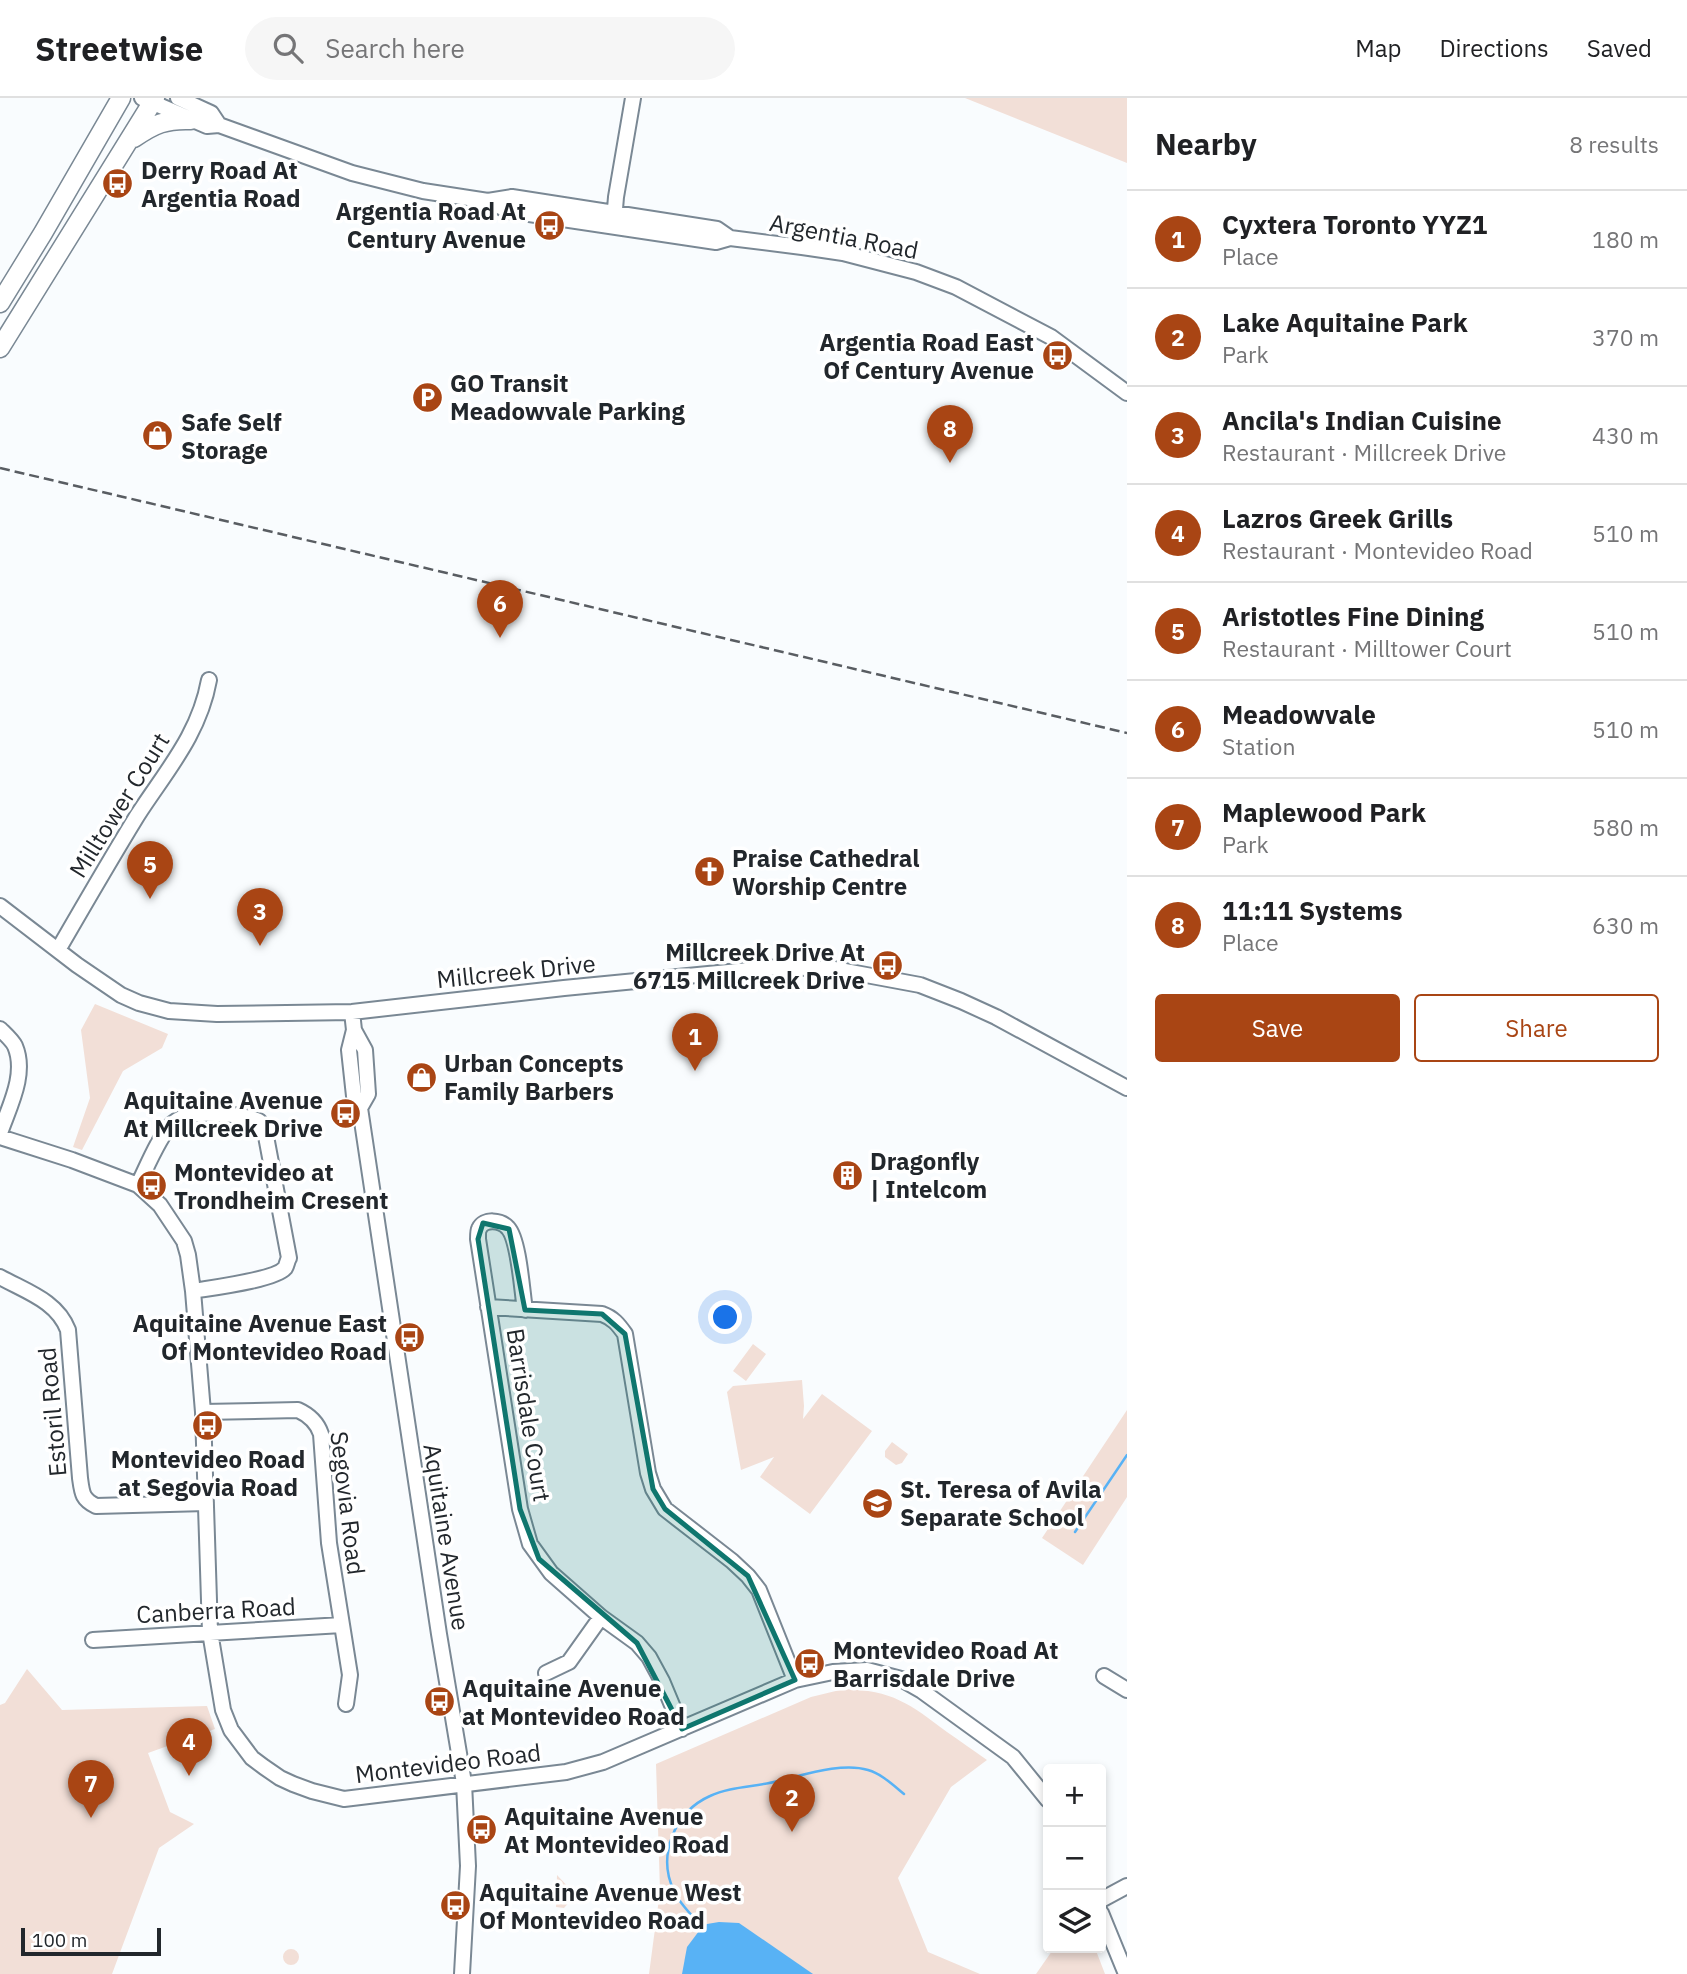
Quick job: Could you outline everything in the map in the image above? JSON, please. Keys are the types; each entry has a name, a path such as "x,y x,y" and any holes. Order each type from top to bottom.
{"main road":[{"path":"0,303 121,98"},
{"path":"0,348 128,142 150,99"},
{"path":"128,142 152,125 173,119 191,120"}],"street":[{"name":"Argentia Road","path":"178,98 211,113 219,125"},
{"path":"614,220 633,98"},
{"name":"Argentia Road","path":"150,99 207,126 219,125 352,173 423,191 488,201 512,197 614,220 717,229 730,238 854,256 916,272 956,286 1051,337 1127,393"},
{"name":"Milltower Court","path":"58,950 197,723 205,703 209,680"},
{"name":"Millcreek Drive","path":"0,906 121,995 169,1011 218,1014 352,1012 766,969 834,968 920,985 961,1001 1127,1088"},
{"name":"Aquitaine Avenue","path":"352,1012 354,1030 349,1050 354,1096 360,1108 464,1783 468,1867 462,1974"},
{"path":"0,1029 14,1044 19,1062 19,1074 0,1135"},
{"path":"138,1185 166,1131 175,1121 203,1113 246,1115 259,1121 264,1131 289,1258 285,1268 266,1278 193,1291"},
{"name":"Montevideo Road","path":"0,1135 138,1185 160,1205 184,1241 193,1291 203,1412 210,1632 220,1699 231,1730 252,1758 279,1778 312,1791 344,1798 566,1772 603,1762 795,1680 833,1672 867,1670 901,1679 922,1691 1013,1757 1043,1794"},
{"name":"Barrisdale Court","path":"525,1310 515,1243 509,1228 491,1221 483,1223 478,1230 488,1307 520,1509 530,1544 551,1573 601,1617 637,1643 649,1657 682,1729"},
{"name":"Estoril Road","path":"0,1277 48,1303 64,1320 68,1330 82,1492 87,1501 96,1506 205,1503"},
{"path":"488,1307 601,1314 618,1323 625,1334 653,1489 665,1509 732,1561 759,1590 795,1680"},
{"name":"Segovia Road","path":"203,1412 298,1410 306,1413 318,1426 321,1434 329,1543 350,1675 346,1704"},
{"path":"547,1673 569,1662 601,1617"},
{"name":"Canberra Road","path":"93,1640 342,1625"},
{"path":"1104,1676 1127,1690"},
{"path":"1106,1897 1127,1886"},
{"path":"1106,1925 1126,1974"}],"highlighted area":[{"path":"483,1223 509,1229 525,1310 602,1314 625,1334 653,1489 665,1509 748,1576 795,1680 682,1729 637,1643 539,1559 520,1509 478,1239"}],"shaded area":[{"path":"965,98 1127,98 1127,163"},
{"path":"95,1004 168,1034 162,1048 123,1071 82,1150 73,1147 90,1098 81,1030"},
{"path":"753,1344 766,1354 746,1381 733,1371"},
{"path":"802,1380 803,1419 822,1394 872,1431 810,1514 760,1477 774,1457 741,1470 727,1392 733,1386"},
{"path":"1127,1410 1127,1497 1083,1565 1042,1538"},
{"path":"892,1442 908,1454 902,1463 896,1465 885,1457 885,1451"},
{"path":"27,1669 62,1710 207,1706 215,1729 148,1753 170,1812 194,1824 159,1848 112,1974 0,1974 0,1705 5,1703"},
{"path":"844,1689 875,1692 900,1700 987,1760 951,1787 898,1878 928,1952 980,1974 649,1974 660,1891 656,1764 811,1697"},
{"path":"557,1875 571,1890 571,1900 564,1908 556,1907"},
{"path":"291,1949 299,1957 291,1965 283,1957"},
{"path":"1051,1953 1097,1953 1105,1974 1036,1974"}],"water":[{"path":"719,1922 739,1923 813,1974 682,1974 687,1947 702,1927"}],"waterway":[{"path":"1075,1532 1127,1455"},
{"path":"1072,1518 1082,1518"},
{"path":"704,1929 677,1896 669,1878 667,1864 672,1836 678,1824 697,1803 726,1790 823,1770 847,1768 873,1772 904,1794"}],"railway":[{"path":"0,468 1127,733"}],"place":[{"name":"Derry Road At Argentia Road","path":"118,184"},
{"name":"Argentia Road At Century Avenue","path":"549,225"},
{"name":"Argentia Road East Of Century Avenue","path":"1057,356"},
{"name":"GO Transit Meadowvale Parking","path":"427,397"},
{"name":"Safe Self Storage","path":"158,436"},
{"name":"11:11 Systems","path":"950,463"},
{"name":"Meadowvale","path":"500,638"},
{"name":"Praise Cathedral Worship Centre","path":"709,872"},
{"name":"Aristotles Fine Dining","path":"150,899"},
{"name":"Ancila's Indian Cuisine","path":"260,946"},
{"name":"Millcreek Drive At 6715 Millcreek Drive","path":"888,966"},
{"name":"Cyxtera Toronto YYZ1","path":"695,1071"},
{"name":"Urban Concepts Family Barbers","path":"421,1077"},
{"name":"Aquitaine Avenue At Millcreek Drive","path":"346,1114"},
{"name":"Dragonfly | Intelcom","path":"847,1175"},
{"name":"Montevideo at Trondheim Cresent","path":"151,1186"},
{"name":"Aquitaine Avenue East Of Montevideo Road","path":"410,1337"},
{"name":"Montevideo Road at Segovia Road","path":"208,1425"},
{"name":"St. Teresa of Avila Separate School","path":"877,1503"},
{"name":"Montevideo Road At Barrisdale Drive","path":"810,1664"},
{"name":"Aquitaine Avenue at Montevideo Road","path":"439,1702"},
{"name":"Lazros Greek Grills","path":"189,1776"},
{"name":"Maplewood Park","path":"91,1818"},
{"name":"Aquitaine Avenue At Montevideo Road","path":"481,1830"},
{"name":"Lake Aquitaine Park","path":"792,1832"},
{"name":"Aquitaine Avenue West Of Montevideo Road","path":"456,1906"}]}
